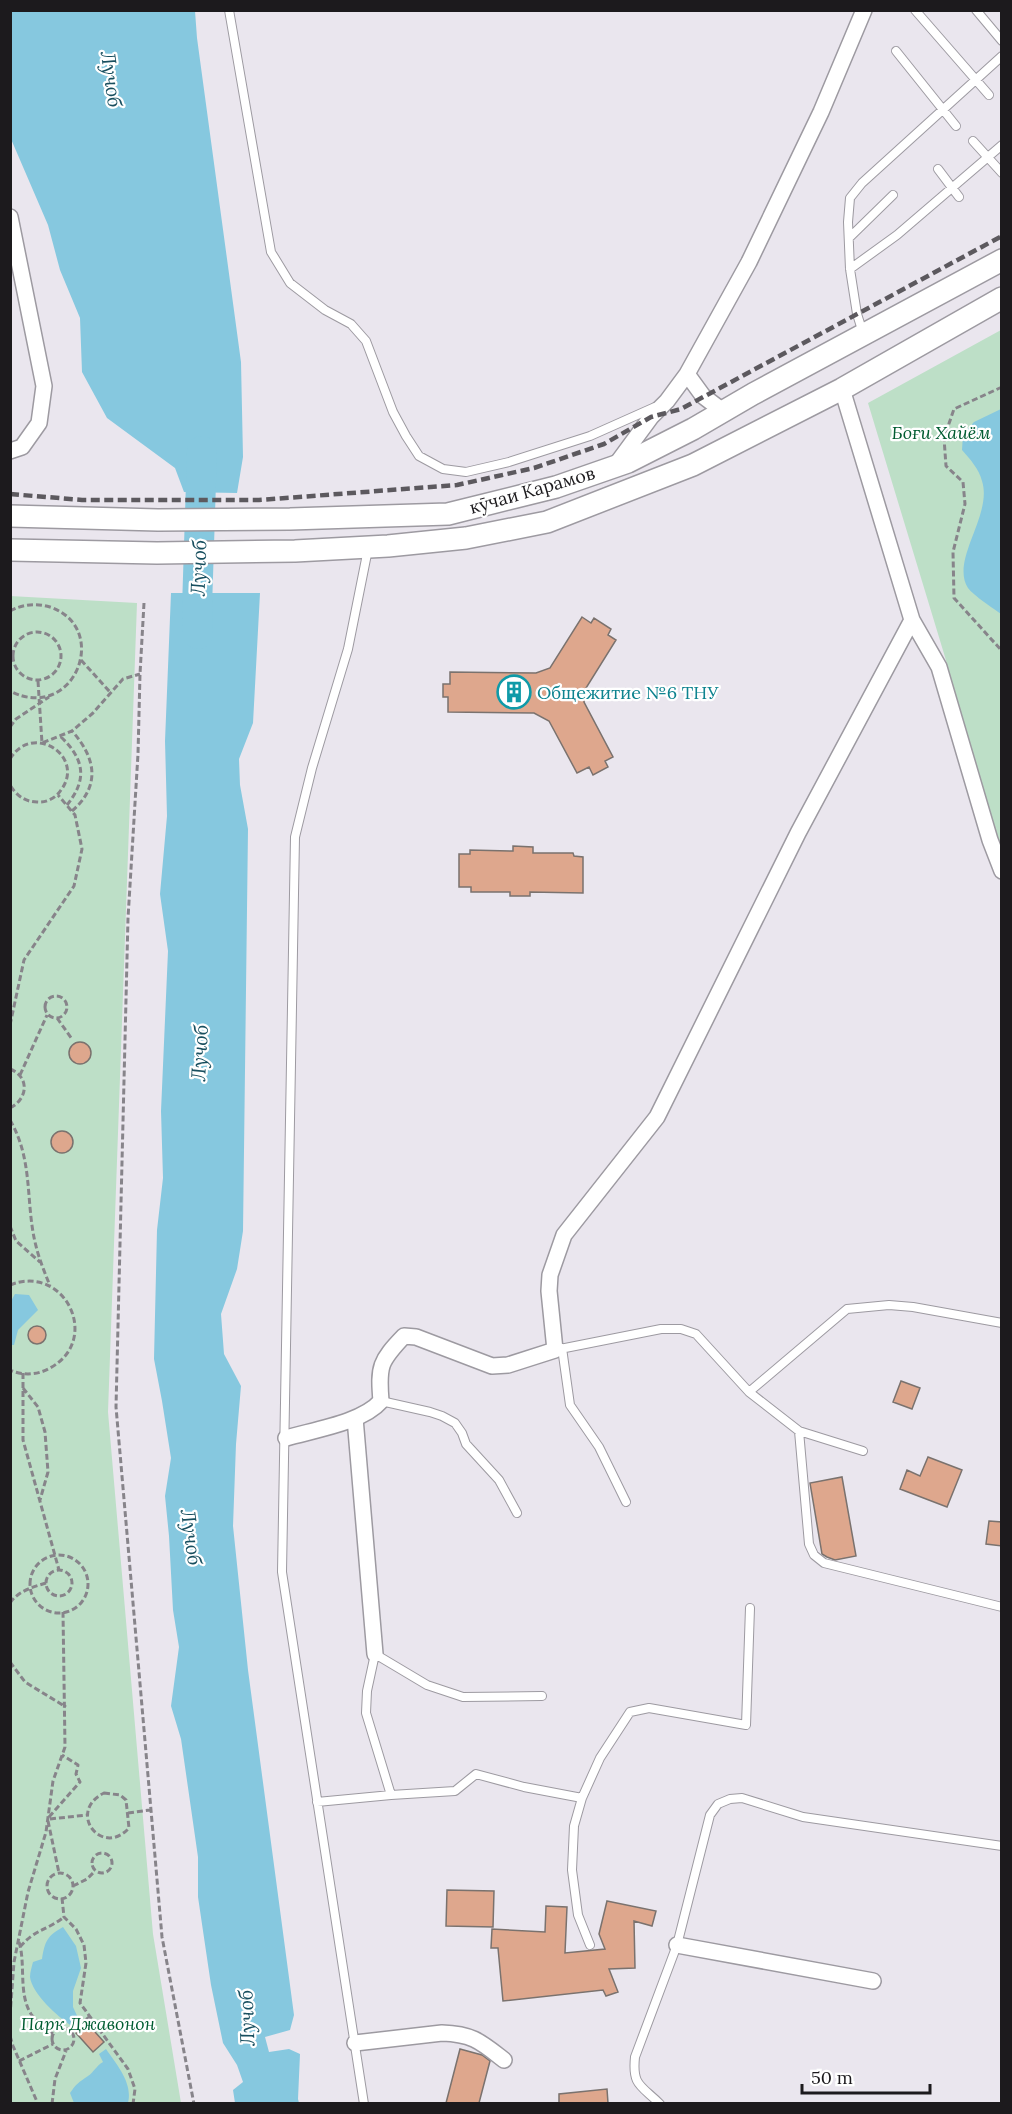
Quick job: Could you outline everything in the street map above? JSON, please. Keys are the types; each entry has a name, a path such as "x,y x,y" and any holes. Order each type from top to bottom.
{"main road":[{"name":"кӯчаи Карамов","path":"10,516 158,520 448,514 556,487 637,457 1002,260"},
{"path":"979,272 998,300"},
{"name":"кӯчаи Карамов","path":"10,550 157,553 295,551 466,538 547,522 693,465 842,389 998,300"}],"street":[{"path":"615,466 651,417 667,401 687,374 749,262 821,112 864,10"},
{"path":"10,217 44,386 39,423 22,447 10,451"},
{"path":"687,374 704,396 724,412"},
{"path":"842,389 912,620 939,667 990,840 1002,872"},
{"path":"286,1438 355,1418 376,1407 381,1401 379,1377 383,1361 404,1336 416,1337 492,1366 508,1365 559,1349 549,1291 550,1275 564,1235 657,1117 798,833 912,620"},
{"path":"355,1418 375,1654"},
{"path":"677,1945 873,1981"},
{"path":"355,2043 442,2033 455,2034 477,2039 504,2060"}],"lane":[{"path":"230,10 271,252 290,283 325,310 351,324 366,342 393,412 419,456 443,470 466,472 499,465 590,436 667,401"},
{"path":"915,10 989,95"},
{"path":"976,10 1002,41"},
{"path":"896,51 956,126"},
{"path":"863,335 857,314 850,269 850,198 862,183 1002,56"},
{"path":"972,141 1002,172"},
{"path":"850,269 897,236 1002,144"},
{"path":"938,169 959,196"},
{"path":"849,238 893,195"},
{"path":"364,2103 282,1572 295,837 312,768 348,649 368,547"},
{"path":"749,1392 847,1309 889,1305 913,1306 1002,1323"},
{"path":"626,1502 599,1447 570,1405 559,1349 661,1329 681,1329 696,1334 749,1392 799,1431 863,1451"},
{"path":"381,1401 430,1412 455,1424 466,1444 499,1480 517,1513"},
{"path":"799,1431 809,1544 814,1555 824,1563 1002,1607"},
{"path":"590,1945 578,1915 572,1870 574,1826 582,1798 600,1758 630,1712 650,1708 746,1725 750,1608"},
{"path":"391,1795 366,1713 367,1691 375,1654 427,1685 463,1697 542,1696"},
{"path":"318,1802 455,1791 476,1774 524,1787 582,1798"},
{"path":"660,2103 639,2086 634,2073 635,2057 677,1945 710,1815 718,1804 730,1799 741,1798 803,1817 1002,1846"}],"path":[{"path":"1002,387 954,409 944,438 946,466 963,482 965,504 953,552 954,598 1002,651"},
{"path":"144,603 128,918 116,1407 162,1937 195,2103"},
{"path":"10,611 28,605 43,605 57,610 69,619 78,631 82,645 81,660 76,675 66,687 40,700 16,719 10,727"},
{"path":"35,632 50,635 60,647 61,662 52,675 38,681 22,675 12,662 13,653 20,639 35,632"},
{"path":"81,660 110,692"},
{"path":"10,759 22,747 31,743 42,743 72,730 93,713 123,680 140,674"},
{"path":"38,681 42,743"},
{"path":"10,691 40,700"},
{"path":"72,730 85,745 91,760 91,780 84,800 72,811"},
{"path":"60,736 79,760 81,777 75,794 67,805"},
{"path":"10,785 21,798 31,802 40,802 58,795 64,787 67,768 59,751 42,743"},
{"path":"10,1024 24,960 74,886 82,849 75,815 58,795"},
{"path":"20,1075 48,1015 45,1008 52,997 59,997 65,1001 67,1008 64,1015 57,1018"},
{"path":"48,1015 57,1018 72,1039"},
{"path":"10,1069 20,1075 23,1080 24,1093 22,1100 10,1108"},
{"path":"10,1120 16,1130 27,1167 36,1245 50,1286"},
{"path":"10,1226 16,1241 42,1263"},
{"path":"10,1285 34,1281 50,1286 63,1295 72,1308 76,1323 74,1339 68,1353 58,1364 44,1372 23,1373 10,1370"},
{"path":"23,1373 23,1440 59,1570"},
{"path":"23,1388 38,1407 45,1432 48,1472 40,1502"},
{"path":"55,1555 74,1559 87,1575 88,1585 81,1603 63,1612 46,1609 33,1597 30,1588 33,1570 39,1563 55,1555"},
{"path":"10,1603 14,1597 30,1588 46,1583 51,1572 59,1570 67,1573 71,1584 68,1592 60,1596 52,1594 46,1583"},
{"path":"10,2016 14,1962 28,1892 48,1819 53,1781 65,1747 63,1612"},
{"path":"10,1662 25,1682 66,1707"},
{"path":"48,1819 80,1782 76,1774 78,1765 62,1755"},
{"path":"112,1792 126,1800 128,1813 129,1828 124,1833 111,1838 97,1834 88,1822 87,1815 92,1801 104,1793 112,1792"},
{"path":"128,1813 151,1810"},
{"path":"48,1819 87,1815"},
{"path":"48,1819 59,1873"},
{"path":"101,1853 107,1854 112,1863 110,1869 101,1873 95,1871 92,1865 94,1856 101,1853"},
{"path":"73,1886 67,1875 59,1873 52,1876 47,1887 54,1897 62,1898 70,1894 73,1886 87,1879 95,1871"},
{"path":"62,1898 64,1917 76,1929 84,1945 86,1963 80,2003 128,2069 135,2089 133,2103"},
{"path":"20,1947 35,1931 50,1928 64,1917"},
{"path":"18,1941 23,1954 25,1996 31,2014 53,2034 53,2044"},
{"path":"72,2032 89,2017"},
{"path":"53,2034 62,2028 72,2032"},
{"path":"52,2103 55,2079 66,2050 74,2043 72,2032"},
{"path":"10,2036 38,2103"},
{"path":"53,2044 59,2049 66,2050"},
{"path":"19,2061 53,2044"}],"green space":[{"name":"Боғи Хайём","path":"1001,330 1001,862 945,657 868,403"},
{"name":"Парк Джавонон","path":"10,596 137,603 108,1412 153,1934 181,2103 11,2103"}],"water":[{"path":"10,11 195,11 241,362 243,457 237,493 184,492 175,468 107,418 82,372 80,318 60,270 48,225 11,139"},
{"path":"1001,409 1001,614 968,588 964,577 967,551 978,522 984,494 979,472 962,450 963,434 974,422"},
{"path":"171,593 260,593 253,723 239,759 240,785 248,829 243,1231 237,1269 221,1314 224,1354 241,1386 233,1526 248,1670 294,2015 290,2030 265,2037 269,2052 289,2049 300,2054 299,2103 235,2103 233,2090 243,2082 237,2065 223,2043 211,1985 198,1897 198,1857 181,1739 171,1706 179,1647 173,1610 165,1496 171,1458 154,1359 157,1230 163,1178 161,1111 168,951 160,894 167,816 165,741"},
{"path":"15,1294 29,1295 38,1310 18,1330 14,1345 11,1345 11,1301"},
{"path":"63,1927 76,1946 81,1968 73,1991 73,2007 79,2020 72,2026 40,1998 30,1977 33,1962 42,1959 48,1940 53,1933"},
{"path":"106,2049 126,2081 128,2103 74,2103 70,2093 78,2083 103,2062 99,2054"}],"building":[{"name":"Общежитие №6 ТНУ","path":"582,617 591,623 594,618 611,629 608,635 616,640 586,688 584,702 613,757 605,761 608,767 593,775 589,767 577,773 549,721 534,713 448,712 448,697 443,697 443,684 450,684 450,672 536,673 550,668"},
{"path":"513,846 533,847 533,853 573,853 574,856 583,857 583,893 530,892 530,896 510,896 510,892 471,892 471,887 459,887 459,854 470,854 470,850 513,851"},
{"path":"80,1042 90,1049 91,1053 84,1063 80,1064 70,1057 69,1053 76,1043"},
{"path":"62,1131 72,1138 73,1142 66,1152 62,1153 52,1146 51,1142 58,1132"},
{"path":"37,1326 43,1329 46,1335 43,1341 37,1344 31,1341 28,1335 31,1329"},
{"path":"901,1381 920,1388 912,1409 893,1402"},
{"path":"928,1457 962,1470 947,1507 900,1489 907,1470 920,1476"},
{"path":"842,1477 856,1556 835,1560 822,1554 810,1483"},
{"path":"989,1521 1002,1522 1002,1546 986,1544"},
{"path":"447,1890 494,1891 493,1927 446,1926"},
{"path":"607,1901 656,1911 652,1926 634,1921 635,1968 609,1969 618,1992 606,1996 603,1990 503,2001 498,1948 491,1948 492,1929 545,1932 546,1906 567,1907 565,1953 605,1949 599,1934"},
{"path":"87,2023 104,2042 93,2052 76,2033"},
{"path":"460,2049 482,2055 490,2061 479,2103 446,2103"},
{"path":"607,2089 608,2103 559,2103 559,2094"}],"waterway":[{"name":"Лучоб","path":"198,634 202,451"}],"railway":[{"path":"10,494 82,500 259,500 457,485 534,468 604,444 651,417 681,409 1002,236"}],"place":[{"name":"Общежитие №6 ТНУ","path":"514,692"}]}
